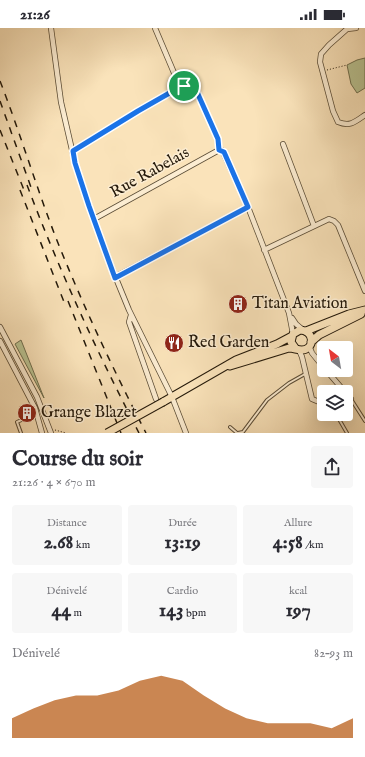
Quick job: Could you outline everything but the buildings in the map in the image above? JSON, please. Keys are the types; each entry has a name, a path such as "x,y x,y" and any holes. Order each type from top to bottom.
{"main road":[{"path":"107,433 236,360 277,344 292,335 297,330 305,330 349,314 365,311"},
{"path":"220,369 289,348 304,350 319,335 365,311"},
{"path":"305,330 310,336 310,344"},
{"path":"292,335 292,345 298,349"}],"street":[{"path":"51,28 61,102 75,163 115,278 172,397 186,433"},
{"path":"155,28 180,87"},
{"path":"356,28 347,29 329,45 321,54 320,62 333,111 338,122 346,125 354,123 365,116"},
{"path":"73,151 180,87 194,88 218,139 219,150 224,152 248,207 289,312 293,328 292,335"},
{"path":"283,144 314,226"},
{"name":"Rue Rabelais","path":"94,219 219,150"},
{"path":"115,278 248,207"},
{"path":"264,250 329,219 334,221 338,225 365,291"},
{"path":"289,312 296,324 305,330"},
{"path":"131,314 129,322 156,399"},
{"path":"0,327 37,398 51,433"},
{"path":"0,341 31,400 42,433"},
{"path":"310,344 312,352 317,359"},
{"path":"298,349 312,399 317,401"},
{"path":"332,377 339,385"}],"lane":[{"path":"230,427 238,433 242,432 267,400 289,383 306,374"},
{"path":"353,402 365,421"},
{"path":"22,433 17,422 36,413"},
{"path":"340,421 347,433"}],"path":[{"path":"322,72 347,65"},
{"path":"51,433 54,430 66,433"}],"green space":[{"path":"365,58 365,88 357,93 351,84 347,65"},
{"path":"21,340 44,398 15,344"}],"railway":[{"path":"0,81 50,223 68,267 122,386 146,433"},
{"path":"0,101 32,190"},
{"path":"0,130 26,195"},
{"path":"27,185 79,310 139,433"},
{"path":"20,190 66,307"},
{"path":"68,301 121,433"}],"place":[{"name":"Titan Aviation","path":"238,304"},
{"name":"Red Garden","path":"174,343"},
{"name":"Grange Blazet","path":"27,413"}],"route":[{"path":"184,86 194,88 197,92 218,139 219,150 224,152 248,207 115,278 89,206 75,163 73,151 167,94 184,86"}]}
